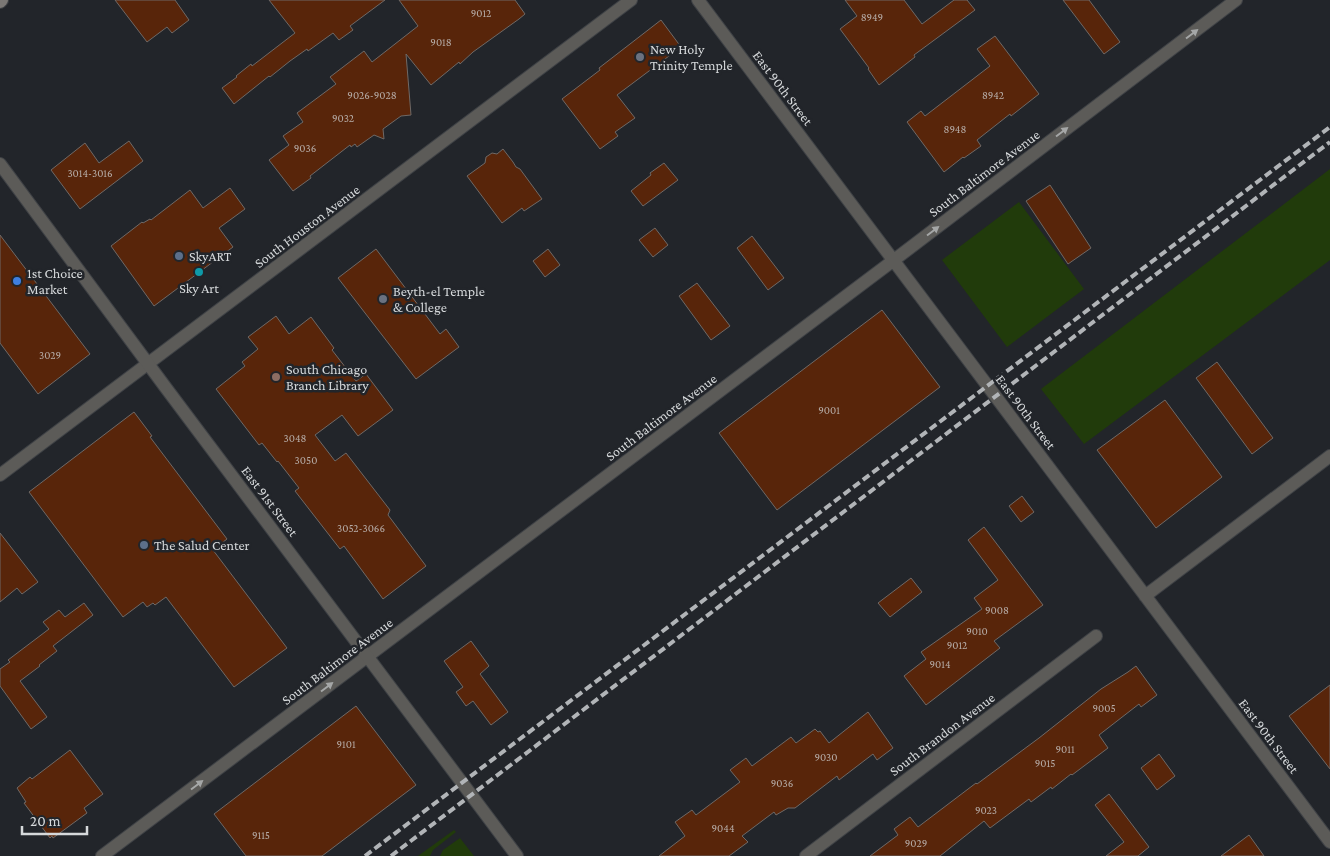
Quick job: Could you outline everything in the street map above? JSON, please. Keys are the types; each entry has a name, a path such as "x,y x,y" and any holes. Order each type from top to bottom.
{"street":[{"name":"South Houston Avenue","path":"0,475 631,0"},
{"name":"East 90th Street","path":"698,0 1330,842"},
{"name":"South Baltimore Avenue","path":"102,856 1236,0"},
{"name":"East 91st Street","path":"0,164 517,856"},
{"path":"1145,596 1330,456"},
{"name":"South Brandon Avenue","path":"806,856 1096,636"}],"green space":[{"path":"1330,169 1330,260 1084,444 1041,389"},
{"path":"1019,202 1084,289 1007,347 942,260"},
{"path":"454,830 456,832 433,850 430,856 418,856"},
{"path":"460,838 474,856 440,856 443,850"}],"building":[{"path":"115,0 175,0 189,20 172,33 167,27 147,42"},
{"path":"269,0 385,0 350,26 353,30 339,40 333,33 269,76 234,104 222,88 251,64 252,66 295,33"},
{"path":"399,0 515,0 525,14 431,85 406,54 411,115 401,116 383,129 384,139 374,135 357,147 355,144 351,147 350,145 293,191 269,160 289,145 283,136 303,122 297,113 336,84 330,77 364,51 372,62 418,26"},
{"path":"845,0 904,0 922,24 954,0 967,0 975,10 914,55 915,57 879,85 869,68 840,29 857,16"},
{"path":"1063,0 1089,0 1120,42 1104,54"},
{"path":"661,20 681,47 617,95 635,118 615,132 618,136 600,149 562,99"},
{"path":"995,36 1039,94 977,140 981,146 944,172 907,122 921,111 925,116 990,66 977,49"},
{"path":"129,141 143,161 80,209 51,170 85,143 99,163"},
{"path":"503,149 542,199 524,211 522,208 502,223 467,176 485,163 486,157 492,153 497,154"},
{"path":"664,163 678,180 643,206 631,191"},
{"path":"1050,185 1091,248 1068,264 1026,201"},
{"name":"SkyART","path":"230,188 245,209 219,228 233,247 154,306 111,246 142,222 151,220 190,190 203,208"},
{"path":"655,228 668,245 653,257 639,240"},
{"path":"0,235 90,354 38,394 0,343"},
{"path":"752,236 784,278 768,290 737,248"},
{"name":"Beyth-el Temple & College","path":"376,249 440,334 446,329 459,347 416,379 338,278"},
{"path":"548,249 560,265 545,277 533,261"},
{"path":"697,283 730,326 711,340 679,296"},
{"path":"882,310 940,387 777,510 719,433"},
{"path":"276,316 289,334 311,317 334,348 332,350 356,381 366,374 393,410 358,436 342,415 315,435 335,461 346,453 390,510 388,515 426,566 383,599 344,546 340,549 295,491 299,488 278,461 262,443 259,445 216,389 245,366 242,362 258,349 248,337"},
{"path":"1217,362 1273,438 1252,454 1196,378"},
{"path":"1165,400 1222,477 1156,528 1097,450"},
{"name":"The Salud Center","path":"134,412 152,436 150,437 227,539 213,550 287,648 234,687 166,597 155,605 153,603 147,607 143,602 123,617 29,492"},
{"path":"1022,496 1034,512 1021,522 1009,506"},
{"path":"984,527 1043,605 994,641 1000,648 926,705 904,676 926,659 921,652 982,609 974,598 998,580 968,540"},
{"path":"0,533 38,582 22,594 17,588 0,602"},
{"path":"911,578 922,592 890,617 878,603"},
{"path":"84,603 93,615 53,646 57,651 20,681 47,717 31,729 0,686 0,669 10,662 8,660 49,629 43,622 59,610 65,617"},
{"path":"471,641 489,666 480,674 508,712 491,725 473,701 466,706 456,692 463,687 444,661"},
{"path":"1136,666 1157,695 1141,707 1139,704 1099,735 1108,748 1072,775 1052,789 1051,787 1031,802 1029,799 990,828 984,821 940,856 870,856 898,835 894,829 910,817 918,827 1039,738 1101,689"},
{"path":"1330,685 1330,769 1289,716"},
{"path":"356,706 416,785 322,856 246,856 214,814"},
{"path":"868,712 893,748 877,760 873,754 839,780 837,776 795,808 788,808 776,815 774,812 742,836 748,842 729,856 659,856 685,836 675,822 692,810 696,815 740,782 730,770 746,758 752,766 791,737 796,743 815,729 818,732 820,731 829,743"},
{"path":"70,750 103,794 84,808 87,813 53,838 52,836 50,838 24,803 26,802 17,788"},
{"path":"1159,754 1175,776 1157,790 1141,768"},
{"path":"1109,794 1149,847 1138,856 1106,856 1124,842 1095,805"},
{"path":"1249,835 1264,856 1221,856"}],"railway":[{"path":"365,856 1330,127"},
{"path":"391,856 1330,142"}],"place":[{"name":"New Holy Trinity Temple","path":"640,57"},
{"name":"SkyART","path":"179,256"},
{"name":"Sky Art","path":"199,272"},
{"name":"1st Choice Market","path":"17,281"},
{"name":"Beyth-el Temple & College","path":"383,299"},
{"name":"South Chicago Branch Library","path":"276,377"},
{"name":"The Salud Center","path":"144,545"}]}
